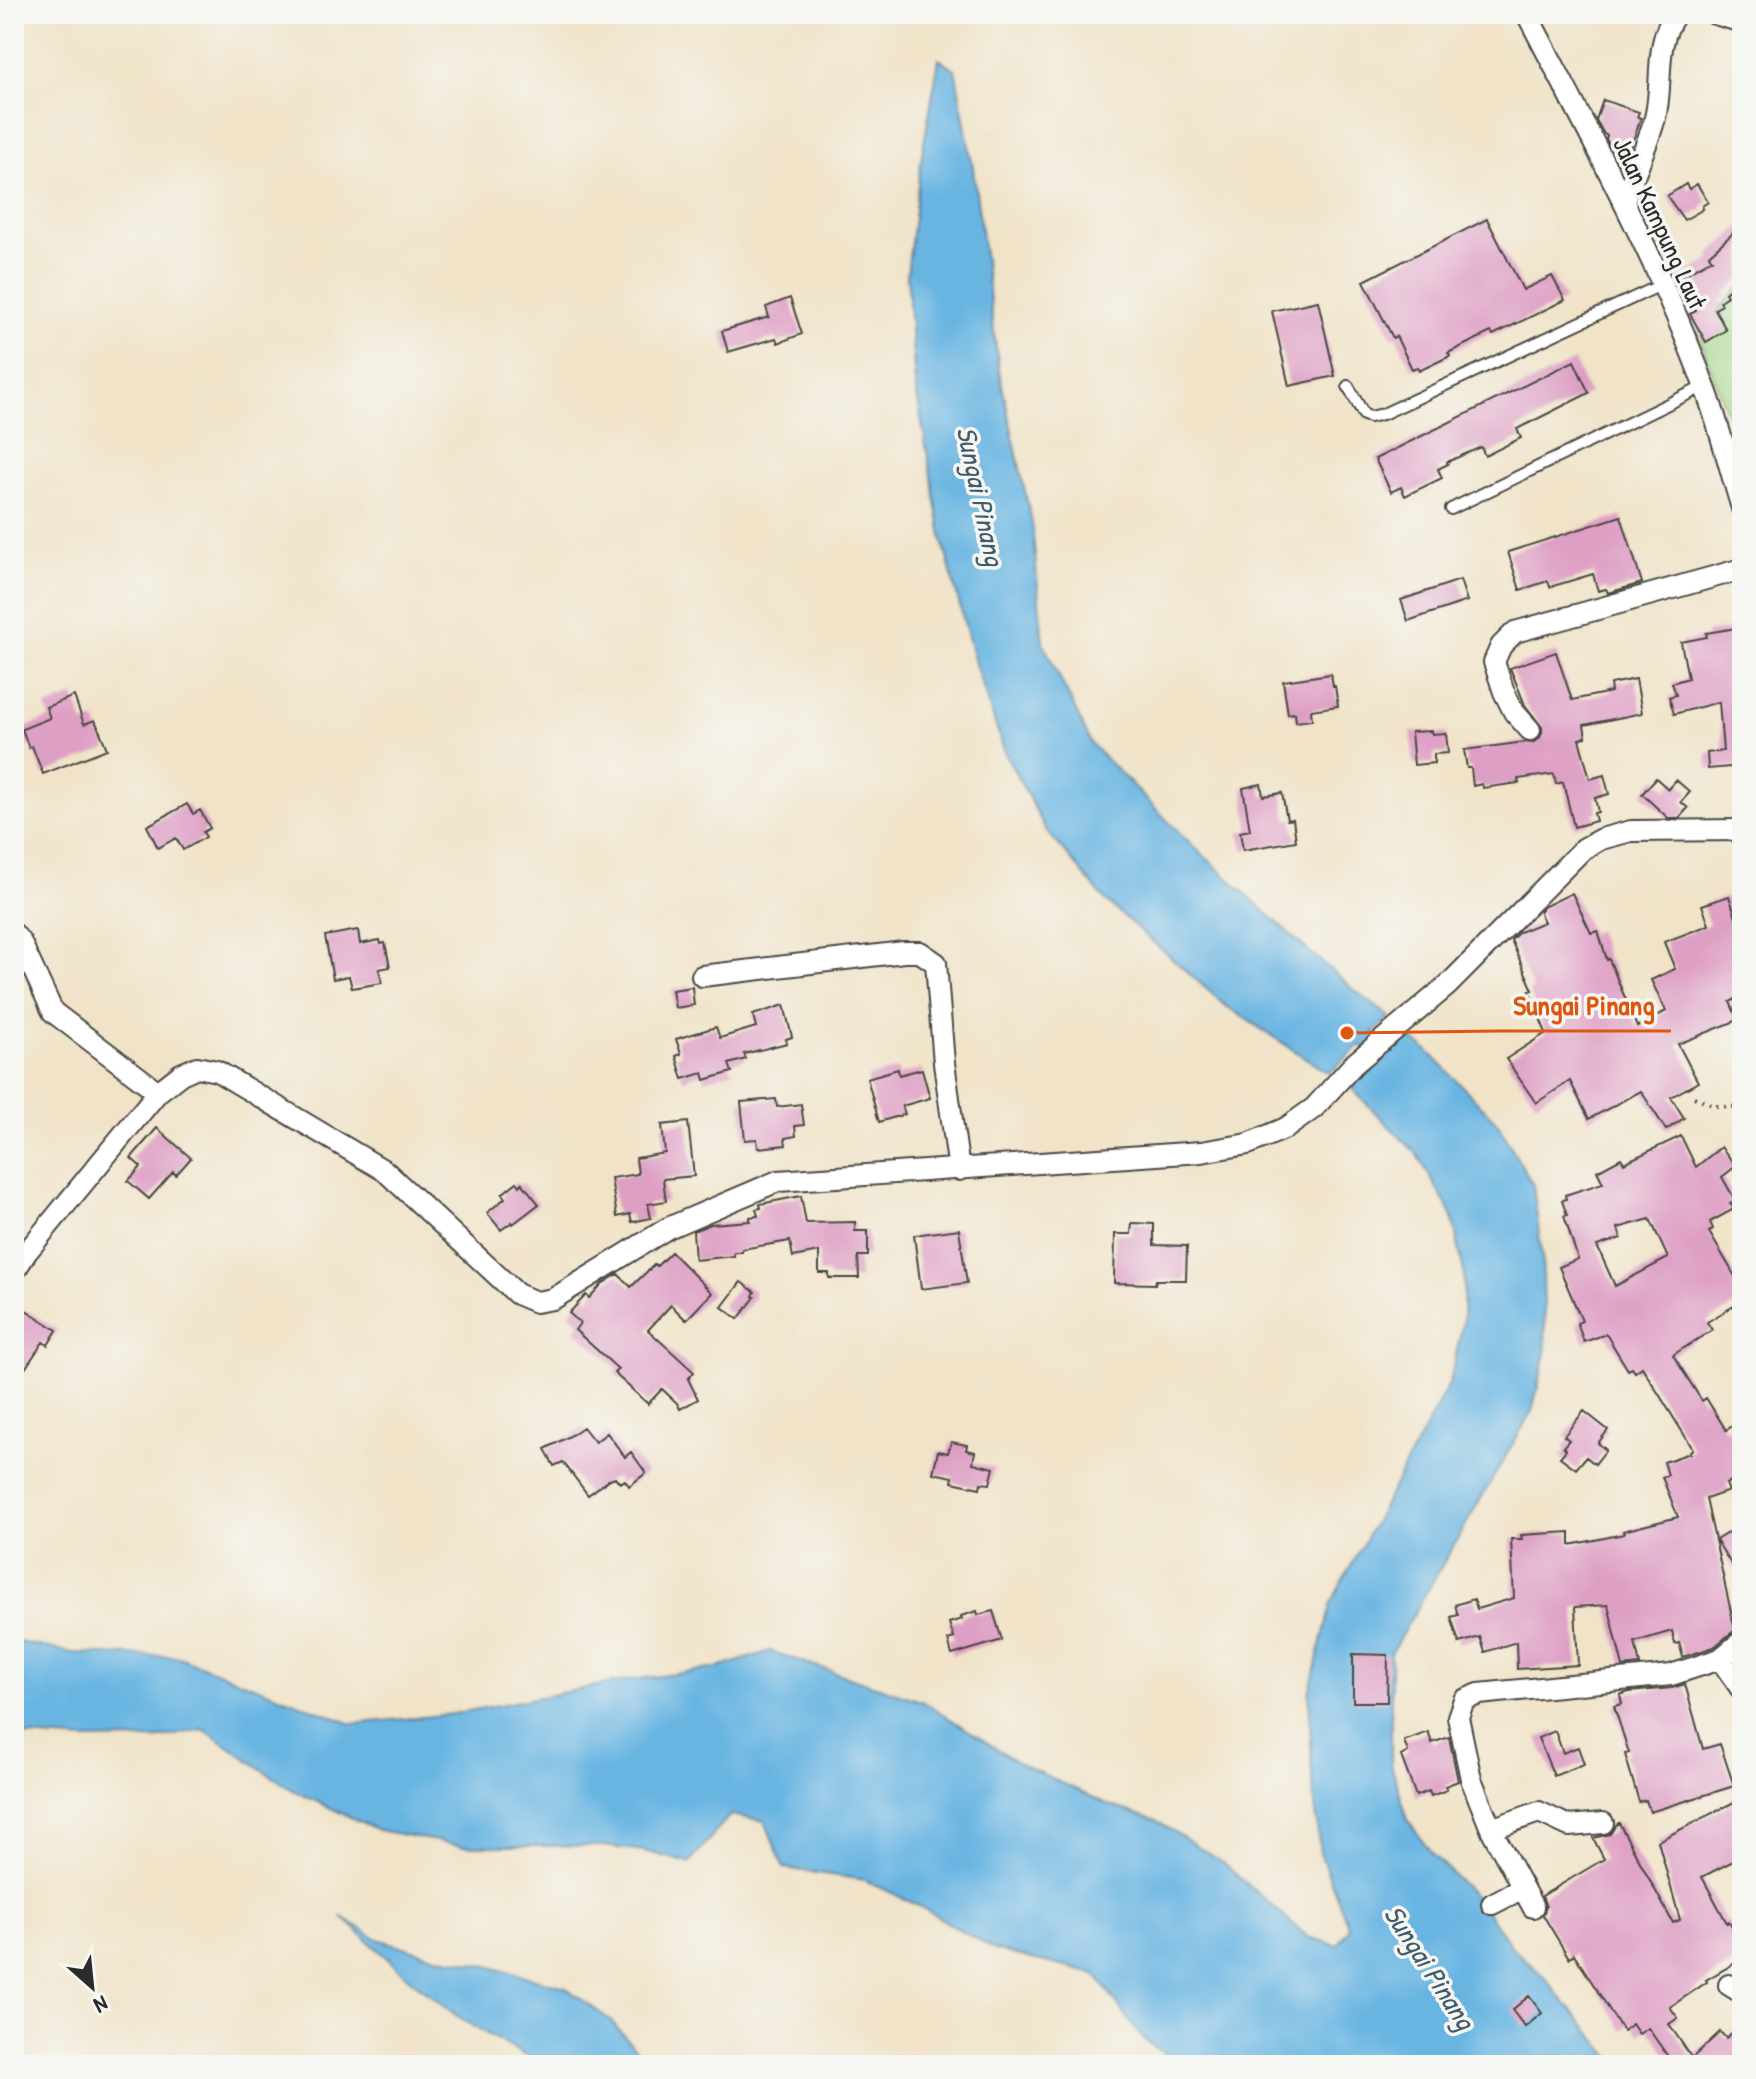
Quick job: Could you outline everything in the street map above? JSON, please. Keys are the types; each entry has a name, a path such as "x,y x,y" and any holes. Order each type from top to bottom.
{"street":[{"name":"Jalan Kampung Laut","path":"1527,14 1624,201 1663,284 1705,386 1742,508"},
{"path":"1624,201 1656,116 1663,38 1676,14"},
{"path":"1715,14 1742,22"},
{"path":"1530,730 1514,712 1494,662 1501,646 1515,632 1742,569"},
{"path":"14,1272 26,1253 158,1092 181,1074 197,1067 217,1071 385,1171 517,1294 536,1302 553,1299 668,1228 778,1181 1201,1152 1248,1144 1286,1128 1314,1108 1354,1064 1448,985 1583,849 1601,839 1631,831 1742,830"},
{"path":"14,934 53,1012 158,1092"},
{"path":"702,976 904,952 920,952 936,963 944,1063 959,1170"},
{"path":"1533,1907 1491,1829 1471,1779 1458,1717 1464,1700 1479,1694 1671,1675 1720,1659 1742,1641"},
{"path":"1720,1659 1742,1690"},
{"path":"1491,1829 1539,1812 1569,1826 1603,1823"},
{"path":"1492,1904 1523,1888"}],"lane":[{"path":"1348,386 1364,415 1383,414 1663,284"},
{"path":"1451,509 1705,386"}],"path":[{"path":"1694,1097 1715,1106 1742,1107"}],"green space":[{"path":"1742,285 1742,453 1697,332"}],"water":[{"path":"939,59 955,69 973,168 999,371 1032,524 1043,643 1092,745 1191,844 1303,946 1390,1017 1374,1032 1392,1050 1407,1035 1429,1052 1497,1122 1533,1185 1542,1257 1546,1353 1532,1411 1391,1653 1391,1764 1408,1820 1433,1855 1480,1902 1511,1946 1540,1973 1618,2065 1179,2065 1142,2038 1095,1974 995,1950 919,1906 865,1880 784,1868 765,1821 730,1815 689,1863 644,1851 604,1846 463,1846 378,1830 294,1791 203,1729 155,1739 86,1740 14,1735 14,1641 73,1653 179,1657 352,1724 453,1714 617,1682 718,1668 770,1651 924,1702 1019,1763 1109,1805 1157,1821 1222,1862 1308,1937 1337,1945 1349,1928 1320,1853 1312,1776 1309,1693 1332,1601 1450,1382 1463,1322 1464,1273 1452,1215 1418,1155 1351,1088 1377,1061 1361,1045 1329,1073 1226,1006 1106,901 1046,830 1005,753 976,667 943,542 915,384 907,274 921,160"},
{"path":"341,1916 378,1939 430,1955 484,1965 565,1987 611,2021 650,2065 542,2065 462,2020 410,1979"}],"building":[{"path":"1603,100 1639,112 1637,117 1641,118 1622,170 1596,120"},
{"path":"1686,184 1689,189 1697,184 1708,202 1684,220 1667,196"},
{"path":"1487,219 1523,290 1552,276 1565,300 1493,335 1491,332 1419,371 1417,367 1412,369 1364,281"},
{"path":"1742,225 1742,278 1725,293 1727,296 1720,301 1722,305 1715,309 1726,330 1706,342 1690,314 1696,311 1678,278 1712,259 1709,255"},
{"path":"790,298 802,334 778,343 776,338 728,352 722,331 769,317 766,307"},
{"path":"1318,301 1335,376 1289,386 1272,311"},
{"path":"1574,361 1589,393 1517,429 1521,438 1485,456 1481,447 1447,462 1438,469 1442,478 1405,496 1401,487 1391,492 1375,459"},
{"path":"1621,516 1642,583 1608,593 1606,589 1598,591 1593,574 1550,587 1548,581 1520,590 1508,552"},
{"path":"1460,580 1467,601 1408,621 1401,600"},
{"path":"1742,627 1742,766 1708,769 1707,753 1723,751 1719,702 1674,714 1669,697 1676,695 1672,683 1688,678 1681,642 1707,637 1706,633"},
{"path":"1556,652 1572,700 1611,692 1610,684 1636,679 1642,713 1584,725 1586,737 1579,739 1590,779 1604,775 1609,794 1595,798 1596,821 1574,827 1563,782 1556,784 1554,774 1518,779 1519,783 1483,788 1482,784 1473,786 1471,768 1467,768 1464,750 1532,743 1539,739 1542,727 1525,705 1510,668"},
{"path":"1331,674 1338,706 1311,710 1312,720 1296,722 1295,713 1288,714 1283,681"},
{"path":"74,696 84,724 95,720 107,749 43,774 22,729 50,718 46,707"},
{"path":"1431,731 1432,734 1446,733 1448,753 1434,754 1434,763 1414,765 1411,732"},
{"path":"1656,778 1668,789 1676,780 1690,792 1681,802 1688,808 1679,818 1668,818 1642,794"},
{"path":"1261,784 1263,796 1282,793 1287,820 1293,819 1296,841 1243,850 1240,832 1250,830 1243,788"},
{"path":"187,804 193,814 200,810 210,828 203,832 206,837 183,850 176,838 158,848 147,826"},
{"path":"1572,893 1591,933 1598,931 1607,960 1637,1027 1666,1011 1651,980 1675,969 1664,942 1709,925 1702,905 1729,896 1742,936 1742,996 1730,1002 1738,1020 1678,1044 1698,1082 1671,1097 1684,1118 1666,1130 1641,1091 1589,1119 1570,1081 1536,1103 1506,1059 1546,1033 1529,991 1533,990 1511,940 1519,932 1544,922 1539,911 1545,906"},
{"path":"358,930 360,944 380,940 381,944 385,943 390,967 379,969 382,983 352,988 349,976 333,979 325,936"},
{"path":"692,987 694,1005 675,1008 672,990"},
{"path":"784,1005 792,1037 786,1039 787,1043 744,1054 746,1059 729,1064 732,1072 705,1080 703,1073 683,1079 676,1056 681,1054 676,1039 716,1027 720,1038 756,1027 753,1015"},
{"path":"898,1069 899,1075 922,1069 930,1098 902,1106 905,1114 879,1122 867,1078"},
{"path":"776,1099 777,1107 801,1104 804,1125 795,1126 796,1136 785,1138 786,1145 758,1148 757,1139 745,1140 741,1102"},
{"path":"688,1122 694,1176 663,1179 666,1201 648,1204 651,1218 632,1222 630,1214 617,1217 611,1178 638,1174 636,1158 665,1153 662,1125"},
{"path":"157,1128 191,1158 176,1175 173,1172 149,1199 128,1181 141,1167 131,1158"},
{"path":"1681,1136 1696,1167 1721,1147 1736,1166 1722,1177 1735,1200 1730,1203 1734,1209 1710,1222 1713,1229 1709,1232 1742,1288 1742,1301 1707,1322 1712,1330 1673,1355 1702,1401 1706,1398 1726,1430 1742,1420 1742,1474 1726,1484 1729,1491 1706,1499 1735,1630 1714,1647 1683,1657 1672,1631 1635,1642 1640,1665 1623,1667 1608,1605 1575,1607 1578,1665 1517,1669 1516,1642 1485,1652 1480,1637 1459,1643 1451,1617 1458,1615 1455,1605 1474,1599 1477,1609 1514,1598 1511,1539 1522,1539 1521,1535 1570,1532 1570,1545 1624,1534 1623,1531 1678,1517 1662,1477 1668,1475 1664,1462 1690,1453 1693,1449 1642,1367 1635,1372 1632,1368 1628,1370 1606,1334 1584,1342 1577,1323 1582,1321 1559,1267 1578,1259 1564,1216 1567,1215 1562,1201 1566,1199 1565,1195 1603,1183 1597,1171 1621,1158 1624,1163","holes":["1650,1219 1668,1258 1615,1286 1597,1246 1621,1238 1618,1228"]},
{"path":"517,1182 520,1186 522,1183 539,1204 501,1230 487,1213 505,1198 502,1194"},
{"path":"801,1196 806,1223 855,1222 855,1231 868,1231 868,1256 858,1256 859,1278 829,1278 829,1273 819,1273 819,1252 793,1257 790,1241 742,1249 742,1252 734,1252 734,1256 695,1260 693,1231 711,1224 750,1221 750,1217 758,1216 756,1209 761,1208 760,1204"},
{"path":"1132,1223 1154,1224 1154,1245 1187,1246 1186,1280 1156,1280 1155,1284 1114,1283 1115,1234 1131,1234"},
{"path":"959,1229 967,1283 921,1289 914,1235"},
{"path":"671,1252 712,1293 686,1320 671,1305 648,1330 694,1372 688,1379 698,1399 680,1409 662,1389 648,1404 614,1373 618,1369 575,1330 580,1323 569,1313 586,1295 589,1298 602,1284 618,1274 631,1287"},
{"path":"741,1282 755,1292 755,1297 738,1319 722,1307"},
{"path":"26,1310 57,1330 48,1345 43,1342 14,1385 14,1328"},
{"path":"1584,1411 1608,1430 1598,1443 1606,1450 1595,1464 1586,1457 1576,1469 1560,1457 1569,1440 1564,1436"},
{"path":"583,1427 595,1442 607,1433 625,1457 631,1452 646,1473 629,1486 625,1480 620,1483 615,1477 588,1495 563,1462 554,1466 545,1449"},
{"path":"951,1442 967,1445 966,1450 975,1452 973,1463 994,1468 990,1484 981,1483 980,1488 952,1482 953,1477 933,1473 938,1451 948,1453"},
{"path":"1742,1524 1742,1581 1716,1540"},
{"path":"977,1611 978,1615 993,1611 1002,1640 952,1655 948,1640 954,1638 949,1623"},
{"path":"1353,1654 1388,1655 1387,1702 1353,1702"},
{"path":"1685,1684 1703,1749 1720,1744 1734,1786 1650,1812 1646,1800 1639,1802 1625,1754 1629,1753 1614,1706 1622,1704 1620,1695 1629,1692"},
{"path":"1555,1731 1563,1753 1578,1747 1584,1764 1554,1776 1538,1738"},
{"path":"1428,1732 1432,1743 1449,1737 1458,1781 1445,1786 1447,1790 1431,1796 1429,1791 1416,1796 1401,1756 1408,1752 1404,1741"},
{"path":"1742,1798 1742,1846 1733,1851 1737,1859 1702,1877 1727,1923 1729,1921 1742,1943 1742,1959 1706,1980 1670,2007 1678,2018 1669,2024 1692,2058 1720,2032 1726,2038 1742,2024 1742,2065 1674,2065 1648,2028 1639,2034 1632,2024 1623,2031 1574,1954 1569,1958 1543,1915 1546,1907 1542,1896 1604,1859 1593,1838 1610,1834 1619,1823 1673,1923 1680,1920 1658,1841"},
{"path":"1529,1996 1542,2013 1525,2027 1512,2010"}],"place":[{"name":"Sungai Pinang","path":"1347,1033"}]}
